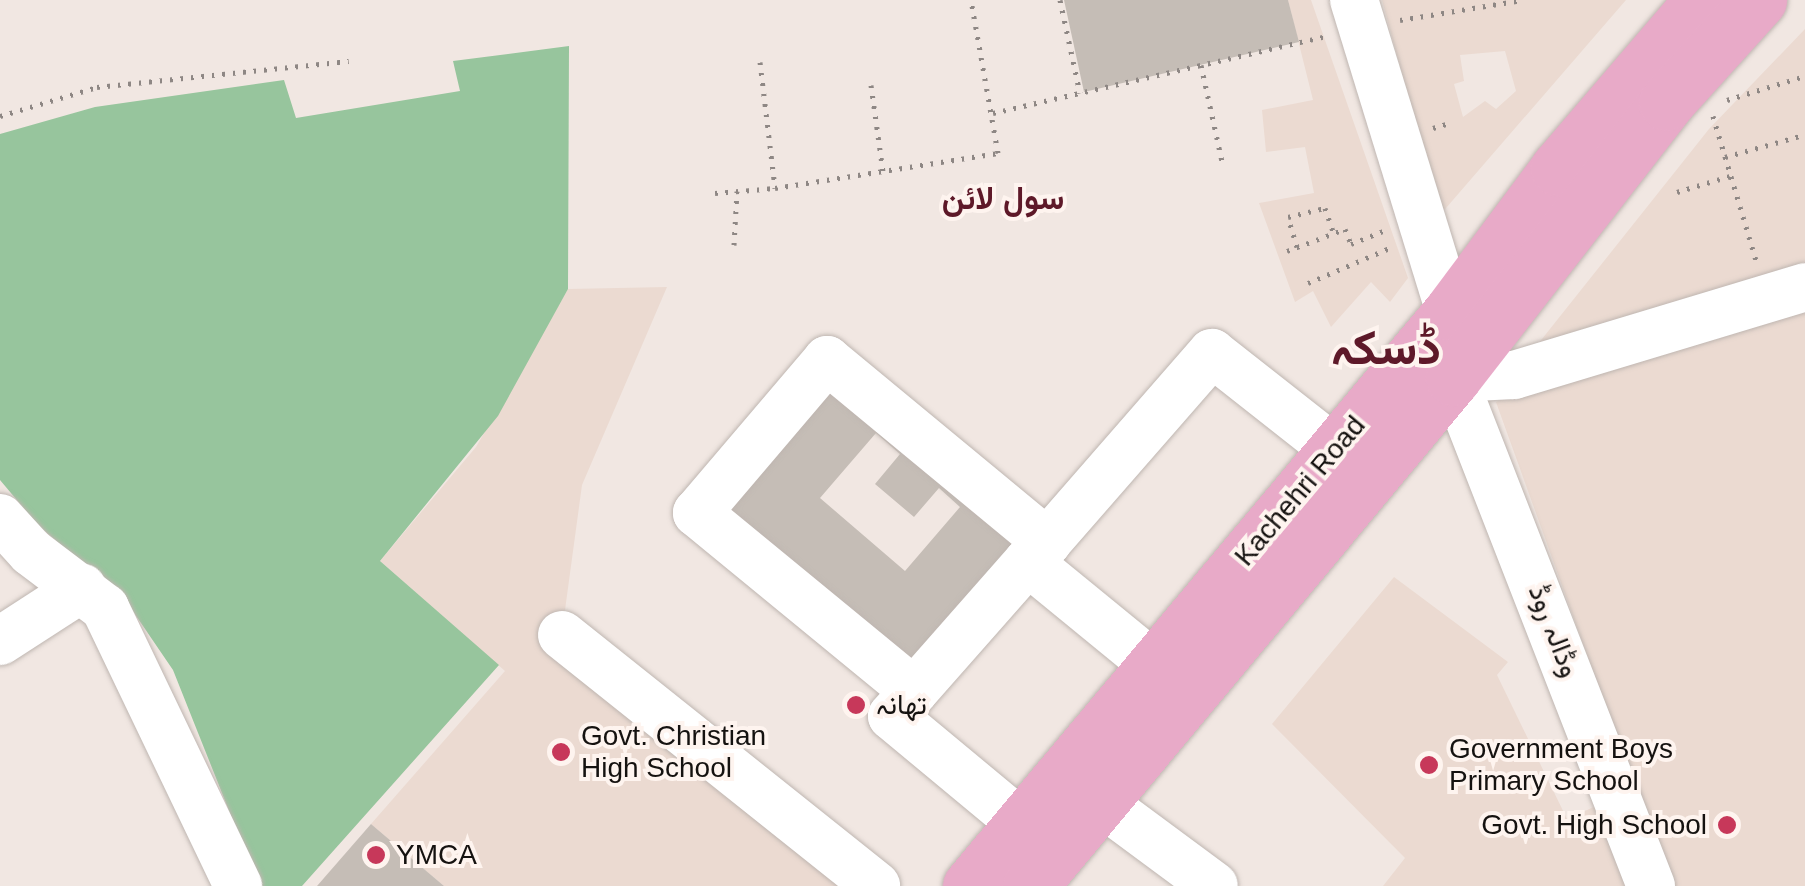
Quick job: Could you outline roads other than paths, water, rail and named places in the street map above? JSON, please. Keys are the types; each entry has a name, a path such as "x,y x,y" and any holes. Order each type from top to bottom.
{"main road":[{"name":"Kachehri Road","path":"1030,886 1102,803 1172,680 1334,449 1450,313 1558,168 1702,0"},
{"name":"Kachehri Road","path":"970,886 1022,824 1172,680 1453,378 1666,103 1759,0"}],"street":[{"path":"1356,14 1422,234 1450,313"},
{"path":"1453,378 1514,375 1786,291"},
{"path":"1022,824 892,716 1212,352 1334,449"},
{"path":"914,691 697,513 827,360 1172,680"},
{"name":"وڈالہ روڈ","path":"1453,378 1651,886"},
{"path":"0,518 31,552 82,588 118,629 238,886"},
{"path":"0,640 82,588"},
{"path":"562,635 876,886"},
{"path":"1102,803 1214,886"}],"place":[{"name":"تھانہ","path":"856,705"},
{"name":"Govt. Christian High School","path":"561,752"},
{"name":"Government Boys Primary School","path":"1429,765"},
{"name":"Govt. High School","path":"1727,825"},
{"name":"YMCA","path":"376,855"}],"district":[{"name":"سول لائن","path":"1003,198"},
{"name":"ڈسکہ","path":"1386,348"}]}
